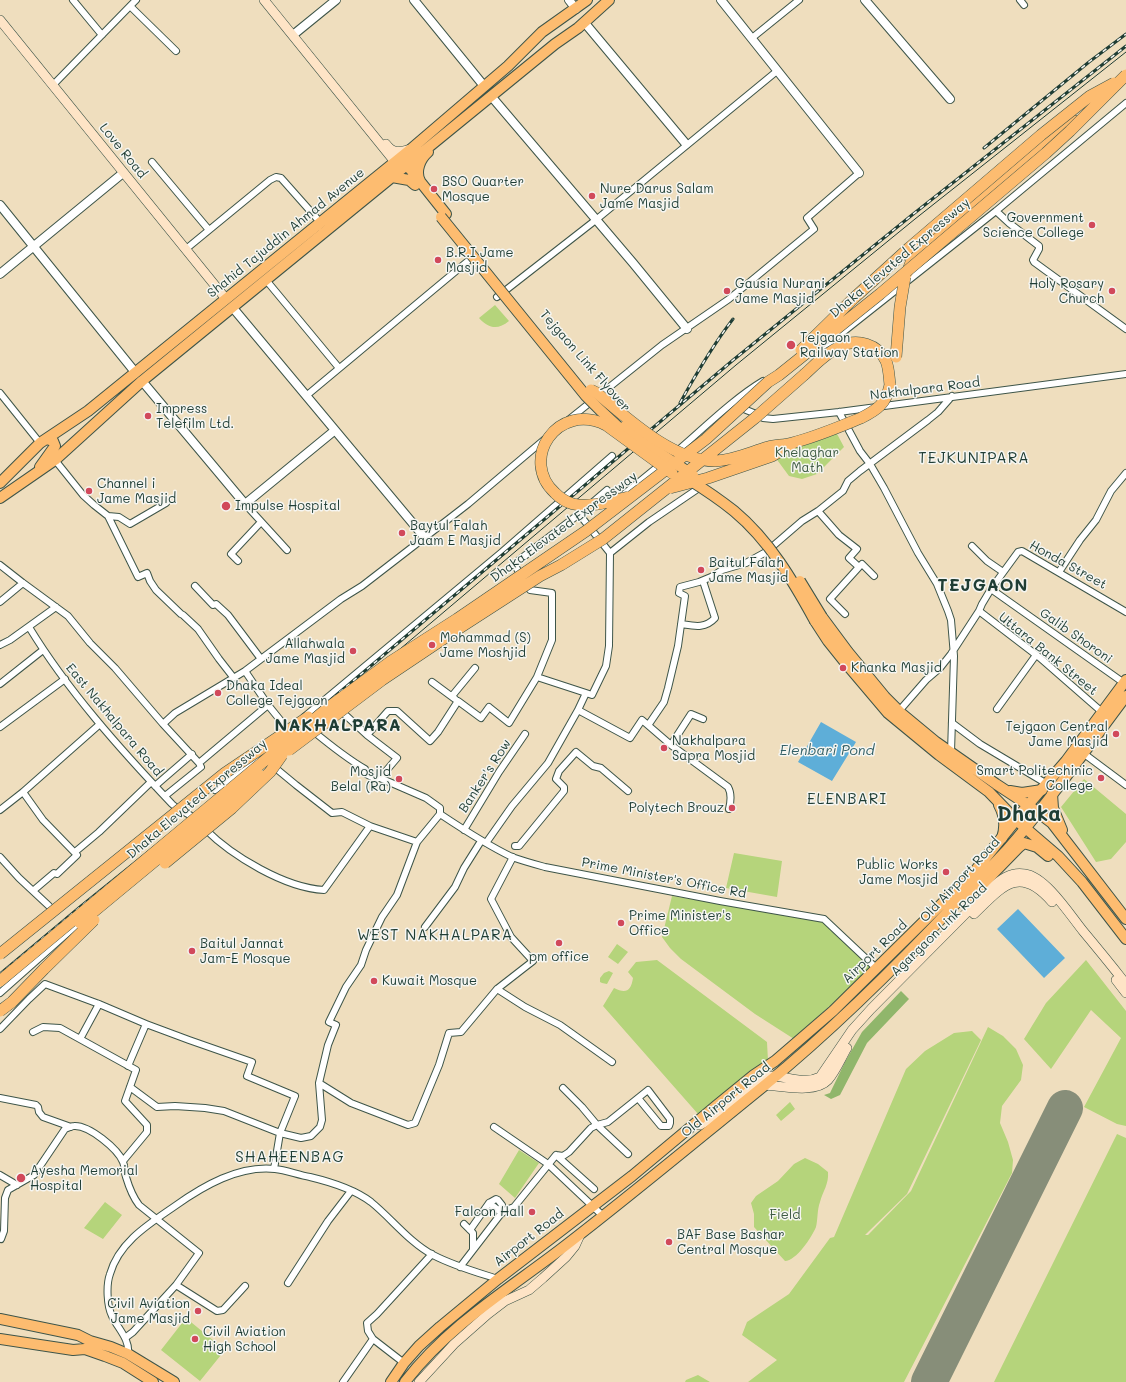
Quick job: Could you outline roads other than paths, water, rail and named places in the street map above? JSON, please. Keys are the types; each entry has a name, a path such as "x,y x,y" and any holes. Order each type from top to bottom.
{"highway":[{"name":"Dhaka Elevated Expressway","path":"0,981 329,702 457,619 586,531 706,439 768,382 779,375 880,294 1046,153 1126,75"},
{"path":"768,382 843,308 909,248 1041,135 1090,96 1114,83 1126,80"},
{"path":"698,486 693,483 688,481 680,477 613,430 595,420 578,419 567,422 558,427 551,433 546,442 542,455 543,476 552,491 565,501 573,504 586,505 611,501 690,483 696,481 708,478 772,456 792,444 872,413 884,402 894,374 900,307 905,277 917,251 933,235 1030,155 1090,111"},
{"name":"Dhaka Elevated Expressway","path":"0,991 282,755 382,680 428,649 540,576 603,539 755,418 825,356 847,343 864,343 875,348 885,360 888,367 890,385"},
{"path":"591,390 597,393 640,429 666,446 685,456 716,461 727,460 772,446 792,444"},
{"path":"0,954 225,773 318,711 329,702"},
{"path":"0,1011 12,1002 70,943 99,917 232,808 270,772 282,755"}],"main road":[{"path":"264,0 357,115 401,165"},
{"name":"Shahid Tajuddin Ahmad Avenue","path":"0,498 55,460 142,381 392,177 411,149 508,66 537,37 587,0"},
{"name":"Shahid Tajuddin Ahmad Avenue","path":"0,483 44,441 88,411 332,212 446,132 555,44 581,25 609,0"},
{"path":"576,9 572,14 570,22 573,28 581,25"},
{"name":"Love Road","path":"0,20 226,299"},
{"path":"555,23 563,29 561,37 555,44"},
{"path":"357,115 363,117 369,122 391,150 398,151 411,149"},
{"path":"392,177 417,183 420,162 425,154 444,139 446,132"},
{"name":"Tejgaon Link Flyover","path":"401,165 444,216 531,329 586,396 651,454 733,510 764,540 819,619"},
{"path":"332,212 339,220"},
{"name":"Tejgaon Link Flyover","path":"444,216 611,413 631,432 724,496 758,526 798,576 819,619"},
{"path":"86,432 80,433 76,427 88,411"},
{"path":"36,473 53,451 55,446 53,441 44,441"},
{"path":"819,619 885,697 896,714 939,755 993,788 1038,811 1052,823 1126,919"},
{"name":"Airport Road","path":"693,1126 748,1079 774,1061 833,1011 975,871 1028,805 1066,761 1125,681"},
{"path":"1038,811 1125,699"},
{"path":"896,714 951,752 993,788 1016,820 1070,868 1126,939"},
{"path":"993,788 1022,793 1044,787"},
{"path":"993,788 1005,820 1002,838"},
{"path":"1052,794 1053,808 1072,849"},
{"name":"Old Airport Road","path":"405,1382 429,1353 471,1316 580,1235 779,1074 832,1028 945,916 1005,852 1038,811"},
{"path":"945,916 981,886 1018,847 1024,843 1041,850 1065,872 1091,901 1100,906"},
{"name":"Agargaon Link Road","path":"779,1074 793,1080 807,1080 820,1077 852,1030 871,1009 1001,879 1011,875 1029,875 1037,879 1048,888 1126,984"},
{"name":"Agargaon Link Road","path":"765,1085 789,1088 806,1088 814,1087 829,1079 850,1042 873,1012 939,947 1002,888 1010,883 1028,883 1035,886 1048,896 1126,993"},
{"path":"792,1046 800,1056"},
{"path":"774,1061 779,1074"},
{"name":"Airport Road","path":"391,1382 404,1363 419,1346 440,1327 498,1279 632,1176 673,1132 700,1125 760,1079 779,1074"},
{"path":"590,1208 600,1219"},
{"path":"419,1382 454,1344 488,1314 505,1301 529,1290 566,1257 575,1246 580,1235"},
{"path":"0,1319 78,1335 88,1345 105,1356 123,1363 153,1382"},
{"path":"0,1326 88,1345"},
{"path":"0,1333 111,1347 128,1354 174,1382"},
{"path":"0,1339 73,1350 88,1345"}],"street":[{"path":"72,0 102,35"},
{"path":"53,85 136,0"},
{"path":"293,35 336,0"},
{"path":"414,0 484,86"},
{"path":"569,0 576,9"},
{"path":"163,724 175,713 245,671 341,599 362,586 468,504 585,405 662,345 729,299 814,229 807,218 859,173 721,0"},
{"path":"752,38 799,0"},
{"path":"865,0 950,99"},
{"path":"1020,0 1024,5"},
{"path":"130,6 176,51"},
{"path":"581,25 686,144"},
{"path":"498,297 597,219 686,144 778,71"},
{"path":"492,96 597,219 687,329"},
{"path":"432,682 481,718 489,707 509,723 537,677 552,640 552,593 530,590 514,564 579,514 607,490 617,500 666,461 754,386 832,340 996,211 1126,103"},
{"path":"152,162 209,230"},
{"path":"0,274 124,173"},
{"path":"186,249 270,180 276,177 281,178 320,222"},
{"path":"0,205 135,372"},
{"path":"996,211 1009,224 1039,246 1033,260 1034,262 1126,329"},
{"path":"306,396 468,261"},
{"path":"266,280 339,368"},
{"path":"233,308 334,431 425,538"},
{"name":"Nakhalpara Road","path":"728,407 735,405 763,418 773,419 839,412 1126,374"},
{"path":"142,381 260,522 287,550"},
{"path":"0,393 44,441"},
{"path":"649,724 664,702 678,646 685,596 679,593 680,587 689,586 703,581 722,570 746,562 766,552 802,521 818,511 843,491 848,481 938,412 952,396"},
{"path":"839,412 937,584 950,616 954,650 951,752"},
{"path":"245,504 334,431"},
{"path":"215,790 245,768 301,719 329,702 612,456"},
{"path":"55,460 83,495 108,516 138,577 147,573 156,590 198,629 219,660 233,677"},
{"path":"666,461 724,500 746,519 772,546"},
{"path":"1059,572 1080,540 1096,520 1111,492 1126,473"},
{"path":"610,554 649,522 698,486"},
{"path":"108,516 119,517 130,524 166,503"},
{"path":"818,511 839,535 857,549 849,558 859,567"},
{"path":"537,677 592,695 606,666 610,633 610,554 579,514"},
{"path":"238,561 231,554 260,522"},
{"path":"972,546 987,561 1003,572"},
{"name":"Honda Street","path":"991,589 1019,551 1059,572 1126,612"},
{"path":"844,614 830,599 862,564 874,576"},
{"path":"0,565 68,616 90,643 115,668 202,767 165,796"},
{"path":"681,624 699,627 710,624 715,618 703,581"},
{"path":"0,602 23,583"},
{"path":"195,586 213,606 216,604 228,615 261,659"},
{"path":"896,714 926,680 943,664 954,650 991,589"},
{"name":"Galib Shoroni","path":"991,589 1125,681"},
{"path":"0,645 10,640 56,607"},
{"name":"Uttara Bank Street","path":"979,611 1036,655 1102,712"},
{"name":"East Nakhalpara Road","path":"29,627 43,650 100,724 173,805 193,816 200,824"},
{"path":"0,684 43,650"},
{"path":"997,709 1036,655"},
{"path":"452,696 475,668"},
{"path":"245,671 268,705 289,730"},
{"path":"0,727 65,680"},
{"path":"425,927 455,887 464,868 483,842 548,763 586,693"},
{"path":"367,735 388,711 397,711 430,741 438,732 458,701"},
{"path":"301,719 334,748 351,761 365,769 366,774 374,778 380,778 397,758 367,735 338,708 329,702"},
{"path":"199,763 268,705"},
{"path":"578,710 630,738 642,720 649,724 671,745 728,787 731,799 729,809"},
{"path":"671,745 691,714 703,719"},
{"path":"952,723 980,744 1044,787"},
{"path":"0,810 23,792 100,724"},
{"path":"0,991 95,909 313,730"},
{"name":"Banker's Row","path":"464,830 499,772 525,734"},
{"path":"515,846 519,846 564,791 564,787 556,779 559,771 576,752 593,766 601,768 628,791"},
{"path":"1083,753 1126,785"},
{"path":"75,852 153,784 192,754"},
{"path":"272,764 296,786 332,813 342,812 370,826 417,842"},
{"name":"Prime Minister's Office Rd","path":"380,778 426,798 440,808 440,814 483,842 513,857 545,867 720,901 824,919 876,968"},
{"path":"23,792 43,820 77,855 57,874 54,873 34,890"},
{"path":"130,1087 157,1107 176,1106 224,1111 280,1133 302,1138 311,1136 320,1127 322,1120 319,1083 328,1045 336,1025 329,1022 346,987 361,965 366,950 382,917 397,895 417,842 440,814"},
{"path":"200,824 225,847 244,860 295,885 311,890 324,890 370,826"},
{"path":"0,857 48,906"},
{"path":"319,1083 351,1103 408,1125 415,1123 439,1065 449,1033 461,1032 497,989 533,962 511,937 491,899 513,857"},
{"path":"0,958 91,881"},
{"path":"0,1029 45,984 99,1004 146,1024 252,1062 247,1076 295,1096 280,1133 274,1169"},
{"path":"497,989 560,1025 612,1062"},
{"path":"80,1039 99,1004"},
{"path":"128,1066 146,1024"},
{"path":"33,1032 43,1027 60,1028 136,1070 125,1101 148,1125 147,1132 123,1161"},
{"path":"564,1088 597,1125 628,1154"},
{"path":"556,1155 563,1156 569,1152 591,1128 608,1122 648,1090 670,1119 673,1132"},
{"path":"0,1098 36,1105 38,1106 39,1112 43,1117 71,1127 81,1128 97,1135 113,1149 123,1161 132,1196 138,1205 199,1253 176,1285 133,1332 125,1338"},
{"path":"638,1098 661,1126 673,1132"},
{"path":"2,1239 4,1231 4,1198 8,1190 34,1176 65,1129 71,1127"},
{"path":"494,1127 548,1164 590,1208"},
{"path":"460,1267 501,1213 514,1207 556,1155"},
{"path":"556,1155 594,1190"},
{"path":"128,1354 129,1347 111,1315 108,1286 109,1276 118,1253 132,1238 186,1198 209,1184 241,1172 254,1169 274,1169 328,1181 351,1191 370,1202 403,1232 432,1254 460,1267 498,1279"},
{"path":"0,1175 16,1185"},
{"path":"288,1283 328,1221 351,1191"},
{"path":"470,1230 489,1203 501,1213"},
{"path":"464,1224 472,1233 473,1249"},
{"path":"404,1363 373,1339 368,1331 367,1323 378,1314 432,1254"},
{"path":"176,1285 217,1311 223,1310 245,1286"},
{"path":"343,1382 373,1339"}],"water":[{"name":"Elenbari Pond","path":"821,722 856,742 832,781 798,762"},
{"path":"1018,909 1065,958 1044,978 997,929"}],"tram line":[{"path":"0,981 406,644 736,365 915,219 1126,52"}],"railway":[{"path":"984,148 1089,62 1126,34"},
{"path":"0,974 193,816 732,361 912,215 1126,46"},
{"path":"680,403 705,360 733,319"}],"place":[{"name":"BSO Quarter Mosque","path":"434,189"},
{"name":"Nure Darus Salam Jame Masjid","path":"592,196"},
{"name":"Government Science College","path":"1092,225"},
{"name":"B.R.I Jame Masjid","path":"438,260"},
{"name":"Gausia Nurani Jame Masjid","path":"727,291"},
{"name":"Holy Rosary Church","path":"1112,291"},
{"name":"Tejgaon Railway Station","path":"791,345"},
{"name":"Impress Telefilm Ltd.","path":"148,416"},
{"name":"Channel i Jame Masjid","path":"89,491"},
{"name":"Impulse Hospital","path":"226,506"},
{"name":"Baytul Falah Jaam E Masjid","path":"402,533"},
{"name":"Baitul Falah Jame Masjid","path":"701,570"},
{"name":"Mohammad (S) Jame Moshjid","path":"432,645"},
{"name":"Allahwala Jame Masjid","path":"353,651"},
{"name":"Khanka Masjid","path":"843,668"},
{"name":"Dhaka Ideal College Tejgaon","path":"218,693"},
{"name":"Tejgaon Central Jame Masjid","path":"1116,734"},
{"name":"Nakhalpara Sapra Mosjid","path":"664,748"},
{"name":"Smart Politechinic College","path":"1101,778"},
{"name":"Mosjid Belal (Ra)","path":"399,779"},
{"name":"Polytech Brouz","path":"732,808"},
{"name":"Public Works Jame Mosjid","path":"946,872"},
{"name":"Prime Minister's Office","path":"621,923"},
{"name":"pm office","path":"559,943"},
{"name":"Baitul Jannat Jam-E Mosque","path":"192,951"},
{"name":"Kuwait Mosque","path":"374,981"},
{"name":"Ayesha Memorial Hospital","path":"21,1178"},
{"name":"Falcon Hall","path":"532,1212"},
{"name":"BAF Base Bashar Central Mosque","path":"669,1242"},
{"name":"Civil Aviation Jame Masjid","path":"198,1311"},
{"name":"Civil Aviation High School","path":"195,1339"}],"district":[{"name":"TEJKUNIPARA","path":"974,458"},
{"name":"TEJGAON","path":"983,586"},
{"name":"NAKHALPARA","path":"338,726"},
{"name":"ELENBARI","path":"847,799"},
{"name":"Dhaka","path":"1029,815"},
{"name":"WEST NAKHALPARA","path":"435,935"},
{"name":"SHAHEENBAG","path":"290,1157"}],"park label":[{"name":"Khelaghar Math","path":"807,460"},
{"name":"Field","path":"785,1215"}]}
